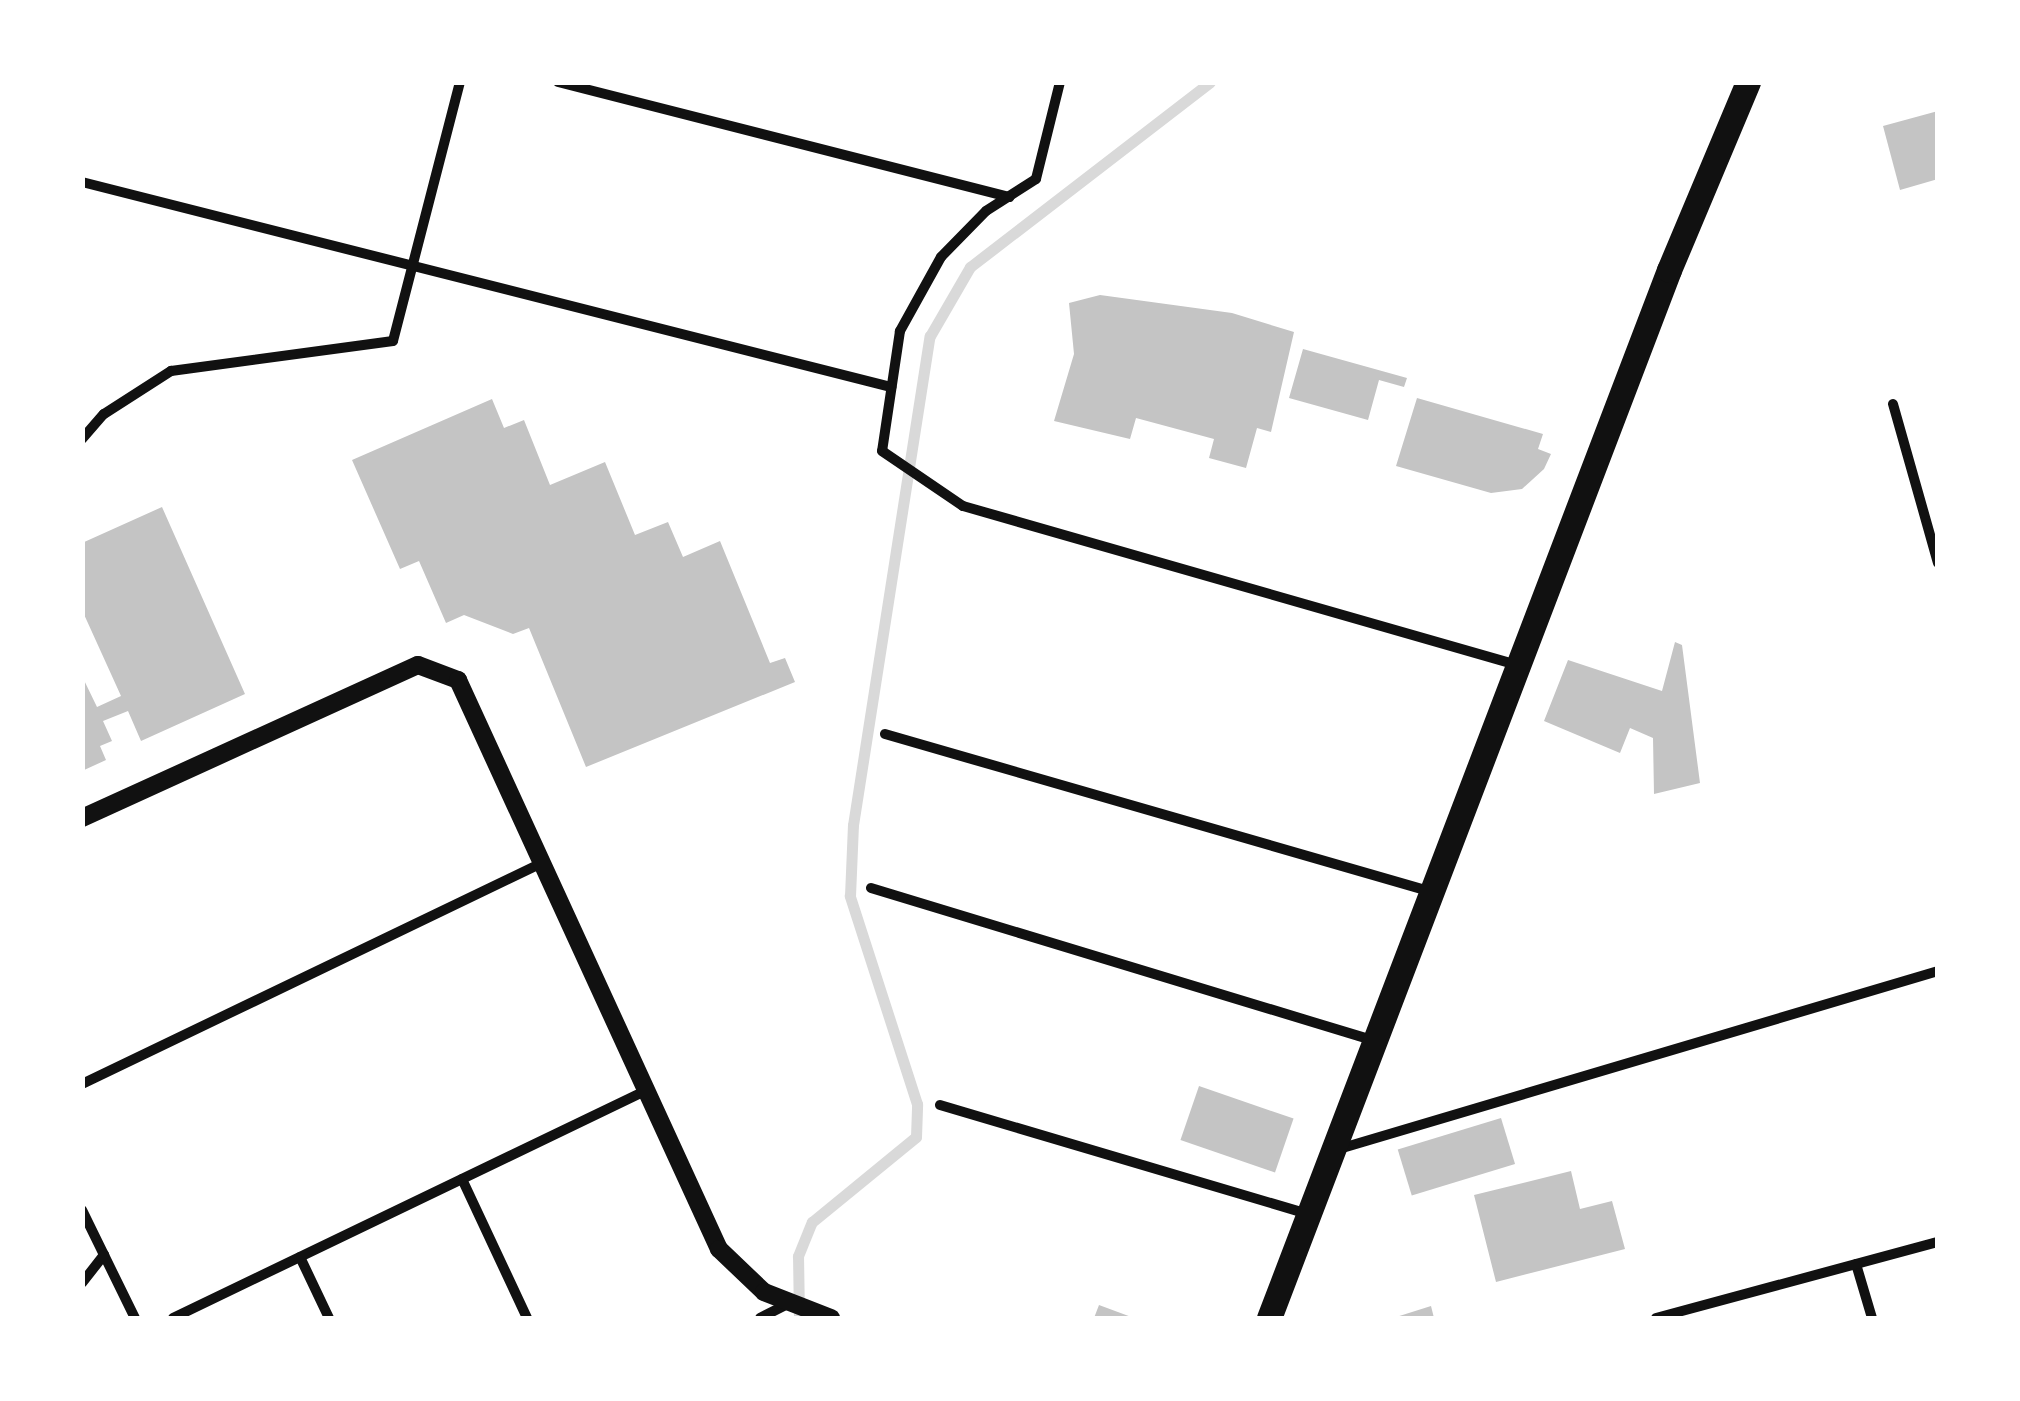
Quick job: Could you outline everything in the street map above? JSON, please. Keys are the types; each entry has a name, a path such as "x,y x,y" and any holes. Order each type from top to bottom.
{"main road":[{"path":"1269,1318 1378,1042 1518,666 1748,82"}],"street":[{"path":"82,439 104,414 171,372 393,341 460,82"},
{"path":"558,82 1010,197"},
{"path":"1060,82 1036,179 986,211 942,257 900,331 882,451 963,506 1518,666"},
{"path":"82,182 891,387"},
{"path":"1893,404 1938,563"},
{"path":"82,818 418,664 458,680 470,696 719,1248 737,1271 789,1305 828,1318"},
{"path":"885,734 1433,893"},
{"path":"82,1084 545,861"},
{"path":"871,888 1378,1042"},
{"path":"1335,1150 1938,970"},
{"path":"173,1318 648,1090"},
{"path":"940,1105 1310,1215"},
{"path":"462,1180 527,1318"},
{"path":"82,1210 135,1318"},
{"path":"1656,1318 1938,1242"},
{"path":"82,1283 104,1255"},
{"path":"300,1257 329,1318"},
{"path":"1856,1264 1872,1318"},
{"path":"760,1318 789,1305"}],"building":[{"path":"1938,111 1938,179 1900,190 1883,126"},
{"path":"1100,295 1232,313 1294,332 1271,432 1257,428 1246,468 1209,458 1214,439 1136,418 1130,439 1054,421 1074,354 1069,303"},
{"path":"1303,349 1407,378 1404,387 1379,380 1368,420 1289,398"},
{"path":"1417,398 1543,434 1538,449 1551,454 1544,469 1522,489 1491,493 1396,466"},
{"path":"492,399 504,428 524,420 550,485 605,462 635,535 668,522 683,557 720,541 770,663 785,658 795,682 586,767 529,628 513,634 464,615 446,623 419,561 400,569 352,460"},
{"path":"162,507 245,694 141,741 128,711 103,721 112,741 100,746 106,760 82,771 82,676 97,707 121,696 82,610 82,543"},
{"path":"1675,642 1682,645 1700,783 1654,794 1653,738 1630,728 1620,753 1544,721 1568,660 1662,691"},
{"path":"1199,1086 1294,1119 1275,1172 1180,1140"},
{"path":"1501,1118 1515,1164 1412,1195 1398,1150"},
{"path":"1571,1171 1580,1209 1612,1201 1625,1249 1496,1282 1474,1195"},
{"path":"1099,1305 1134,1318 1094,1318"},
{"path":"1431,1306 1434,1318 1393,1318"}],"waterway":[{"path":"799,1318 798,1256 812,1222 916,1137 917,1104 850,896 853,825 930,336 970,267 1210,82"}]}
